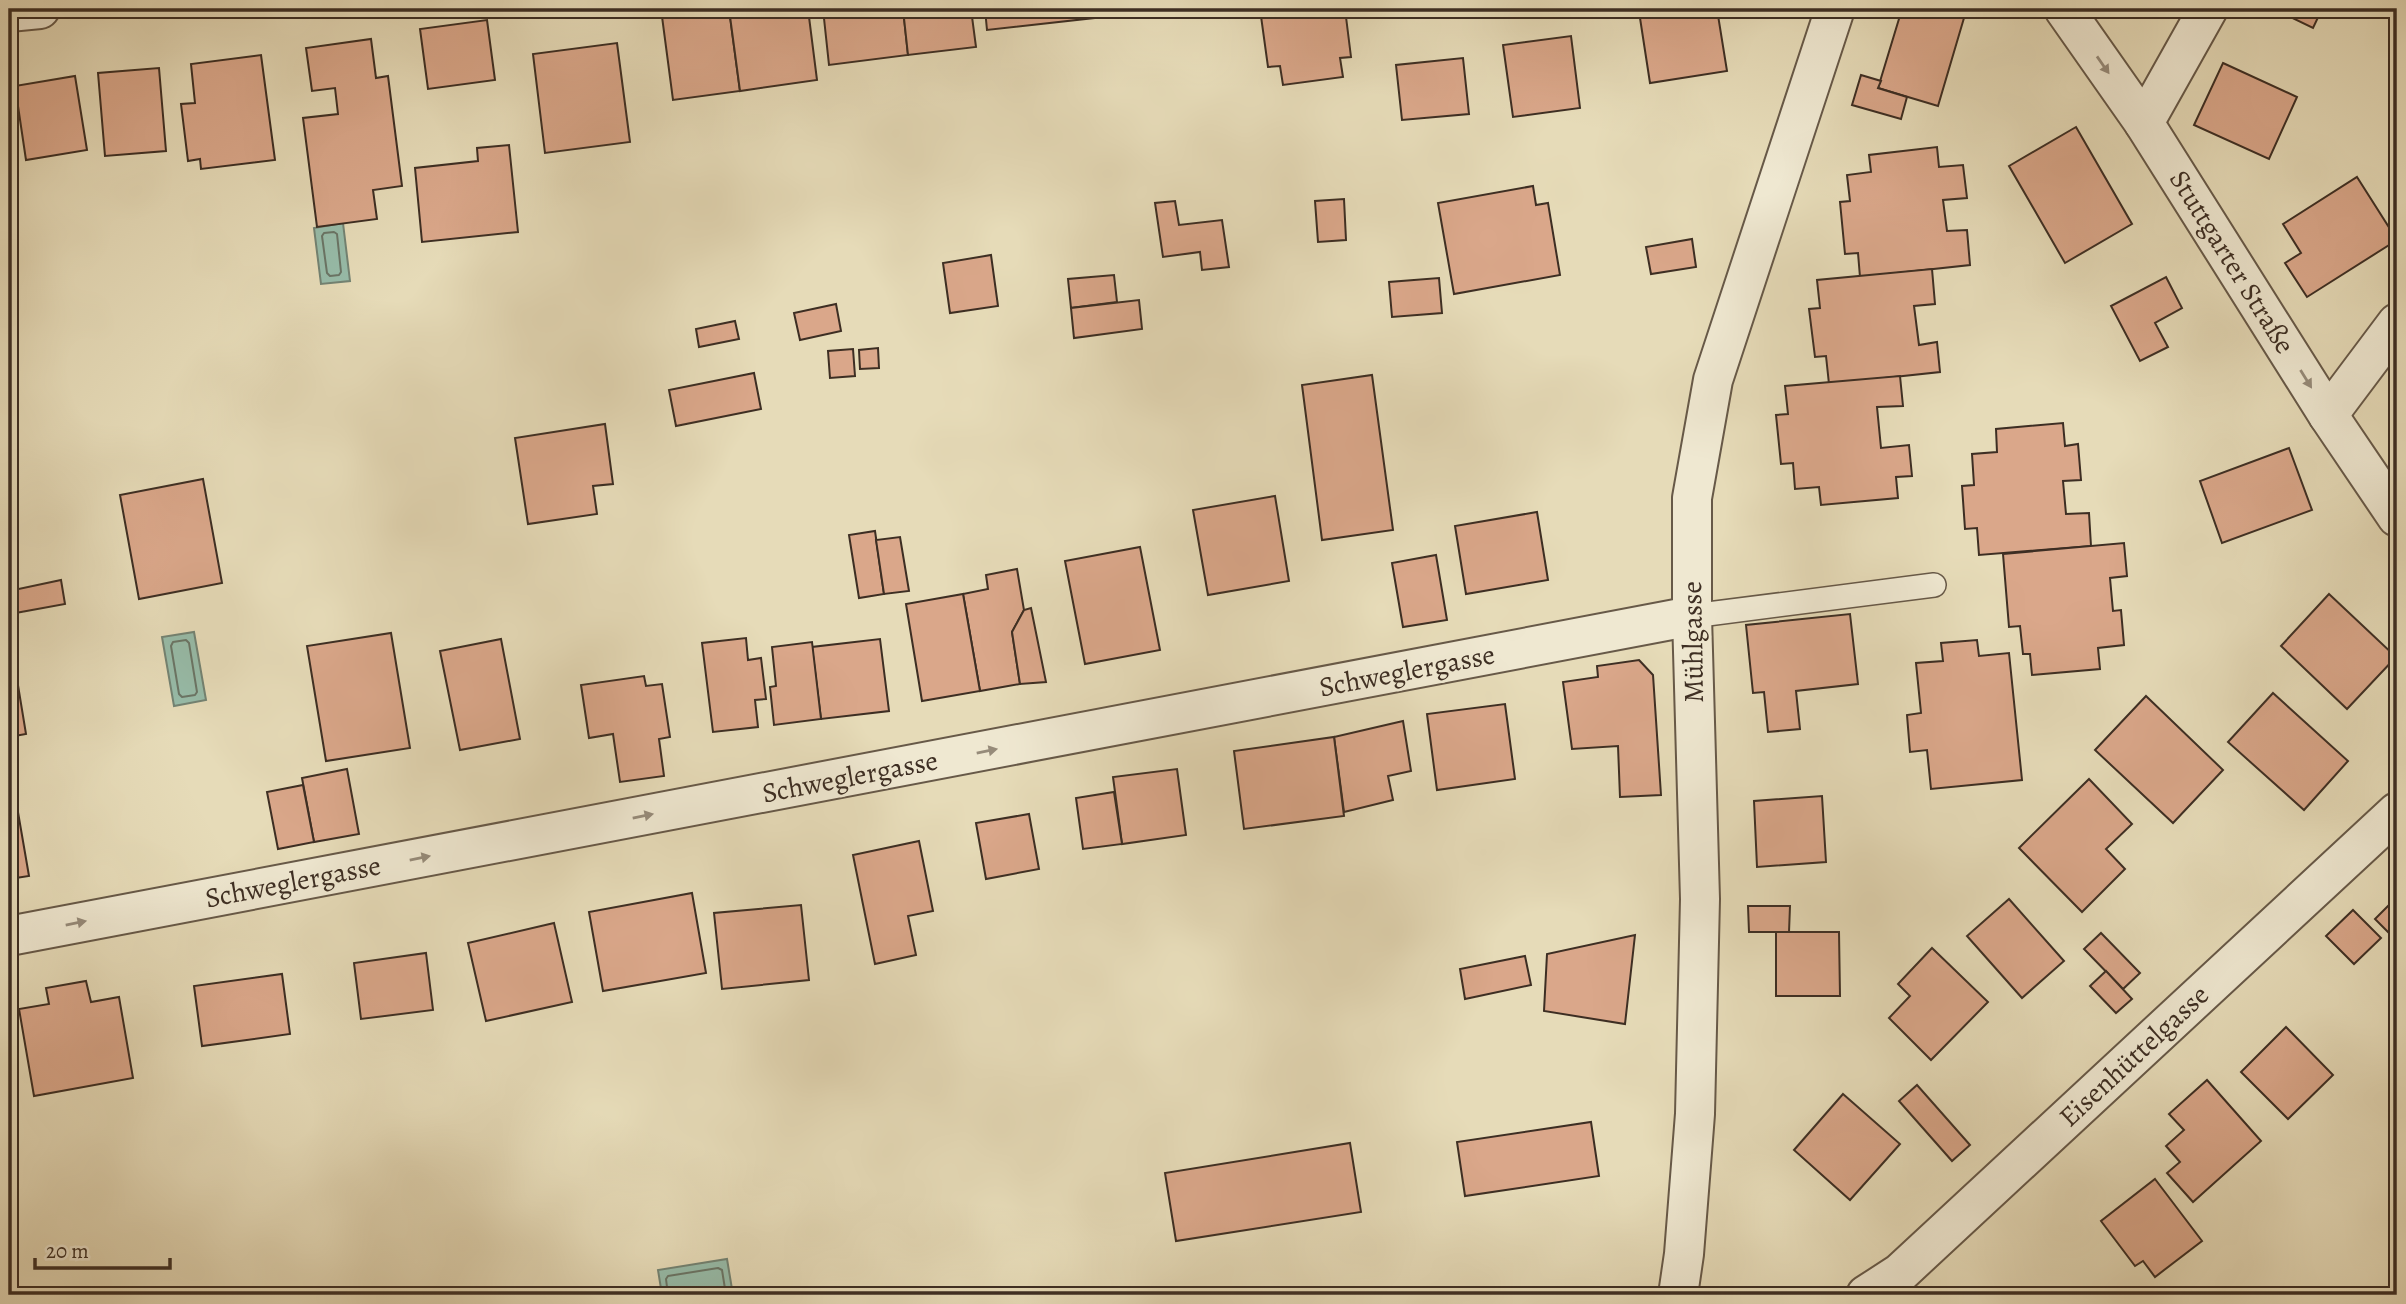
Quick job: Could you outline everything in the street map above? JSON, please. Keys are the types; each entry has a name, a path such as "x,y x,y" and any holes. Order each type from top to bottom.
{"street":[{"path":"9,12 40,9"},
{"name":"Mühlgasse","path":"1678,1295 1684,1254 1695,1114 1700,899 1692,616 1692,498 1713,380 1835,9"},
{"name":"Stuttgarter Straße","path":"2064,9 2144,123 2328,415 2397,517"},
{"path":"2144,123 2208,9"},
{"path":"2328,415 2397,323"},
{"name":"Schweglergasse","path":"9,936 1692,616"},
{"name":"Eisenhüttelgasse","path":"1866,1295 1908,1284 2397,812"}],"lane":[{"path":"1692,616 1934,585"}],"water":[{"path":"343,223 350,281 321,284 314,228"},
{"path":"194,632 206,700 174,706 162,637"},
{"path":"727,1259 733,1295 662,1295 658,1270"}],"building":[{"path":"661,9 729,9 740,91 673,100"},
{"path":"729,9 808,9 817,80 740,91"},
{"path":"823,9 903,9 908,55 829,65"},
{"path":"903,9 971,9 976,47 908,55"},
{"path":"985,9 1102,9 1103,17 987,30"},
{"path":"1136,9 1208,9 1137,18"},
{"path":"1260,9 1345,9 1351,57 1340,58 1343,77 1283,85 1280,66 1268,67"},
{"path":"1697,9 1717,9 1727,71 1650,83 1640,18"},
{"path":"1902,9 1932,9 1964,18 1938,106 1878,88"},
{"path":"2274,9 2322,9 2313,28"},
{"path":"487,20 495,80 428,89 420,29"},
{"path":"1571,36 1580,108 1513,117 1503,45"},
{"path":"371,39 376,78 388,76 402,186 373,190 377,219 317,227 303,118 338,114 335,88 312,91 306,48"},
{"path":"617,43 630,142 545,153 533,54"},
{"path":"261,55 275,160 201,169 200,159 188,161 181,104 195,103 191,64"},
{"path":"1463,58 1469,114 1402,120 1396,65"},
{"path":"2223,63 2297,97 2269,159 2194,125"},
{"path":"159,68 166,151 105,156 98,73"},
{"path":"1861,75 1881,81 1878,88 1907,97 1901,119 1852,105"},
{"path":"75,76 87,150 26,160 15,86"},
{"path":"2076,127 2132,224 2065,263 2009,166"},
{"path":"509,145 518,232 422,242 415,168 478,161 477,148"},
{"path":"1937,147 1939,167 1963,165 1967,198 1943,200 1947,231 1967,230 1970,265 1860,277 1858,253 1845,254 1840,202 1850,201 1847,175 1871,172 1869,155"},
{"path":"2357,177 2397,240 2307,297 2285,263 2301,253 2283,224"},
{"path":"1533,186 1536,205 1548,203 1560,275 1454,294 1438,203"},
{"path":"1344,199 1346,240 1318,242 1315,201"},
{"path":"1175,201 1179,225 1222,220 1229,267 1202,270 1200,252 1163,257 1155,203"},
{"path":"1692,239 1696,267 1651,274 1646,247"},
{"path":"991,255 998,306 950,313 943,263"},
{"path":"1932,269 1935,304 1914,306 1919,345 1937,342 1940,372 1829,384 1826,356 1815,357 1809,309 1820,308 1817,280"},
{"path":"1114,275 1117,302 1071,308 1068,279"},
{"path":"2166,277 2182,308 2155,323 2168,347 2140,361 2111,306"},
{"path":"1439,278 1442,313 1392,317 1389,282"},
{"path":"1139,300 1142,329 1074,338 1071,308"},
{"path":"836,304 841,331 800,340 794,313"},
{"path":"735,321 739,339 699,347 696,329"},
{"path":"878,348 879,368 860,369 859,350"},
{"path":"853,349 855,376 830,378 828,351"},
{"path":"754,373 761,409 676,426 669,390"},
{"path":"1372,375 1393,530 1322,540 1302,385"},
{"path":"1900,376 1903,406 1877,407 1881,448 1909,445 1912,476 1896,477 1898,498 1821,505 1819,487 1795,489 1793,463 1781,464 1776,415 1788,414 1785,386"},
{"path":"2063,423 2065,446 2078,444 2081,480 2063,481 2066,514 2089,513 2091,546 1979,555 1977,528 1965,529 1962,486 1974,485 1972,454 1997,452 1996,429"},
{"path":"605,424 613,484 593,486 597,514 528,524 515,438"},
{"path":"2289,448 2312,510 2222,543 2200,481"},
{"path":"203,479 222,583 139,599 120,495"},
{"path":"1275,496 1289,581 1208,595 1193,510"},
{"path":"1537,512 1548,580 1466,594 1455,526"},
{"path":"875,531 884,594 859,598 849,535"},
{"path":"900,537 909,591 884,594 876,540"},
{"path":"2124,543 2127,576 2110,578 2113,611 2121,610 2124,645 2098,648 2100,669 2032,675 2030,654 2023,654 2020,626 2009,627 2003,554"},
{"path":"1140,547 1160,650 1085,664 1065,561"},
{"path":"1436,555 1447,620 1403,627 1392,563"},
{"path":"1017,569 1024,610 1012,632 1020,684 980,691 963,594 988,589 986,575"},
{"path":"61,580 65,604 10,614 9,591"},
{"path":"963,594 980,691 922,701 906,604"},
{"path":"2329,594 2396,657 2347,709 2281,646"},
{"path":"1031,608 1046,682 1020,684 1012,632 1024,610"},
{"path":"1850,614 1858,684 1796,691 1800,729 1768,732 1764,692 1753,693 1746,625"},
{"path":"391,633 410,748 326,761 307,646"},
{"path":"746,638 748,660 761,658 766,699 755,700 758,727 713,732 702,643"},
{"path":"501,639 520,739 460,750 440,651"},
{"path":"880,639 889,711 821,719 812,647"},
{"path":"1977,640 1979,656 2009,653 2022,780 1931,789 1927,750 1910,752 1907,715 1921,713 1916,663 1943,661 1941,643"},
{"path":"812,642 821,719 774,725 770,687 776,686 772,647"},
{"path":"1639,660 1653,675 1661,795 1620,797 1618,746 1572,749 1563,682 1598,677 1597,666"},
{"path":"14,661 26,734 9,737 9,662"},
{"path":"644,676 646,686 662,684 670,737 659,739 664,776 620,782 613,734 589,738 581,685"},
{"path":"2273,693 2348,761 2304,810 2228,742"},
{"path":"2146,696 2223,770 2173,823 2095,750"},
{"path":"1505,704 1515,779 1437,790 1427,714"},
{"path":"1403,721 1411,771 1388,776 1393,800 1344,812 1334,737"},
{"path":"1334,737 1344,816 1244,829 1234,751"},
{"path":"9,760 29,876 9,879"},
{"path":"347,769 359,834 314,842 302,778"},
{"path":"1177,769 1186,835 1122,844 1113,777"},
{"path":"2089,779 2132,824 2106,849 2125,869 2082,912 2019,848"},
{"path":"303,785 314,842 278,849 267,792"},
{"path":"1114,792 1122,844 1083,849 1076,798"},
{"path":"1822,796 1826,862 1757,867 1754,801"},
{"path":"1029,814 1039,869 986,879 976,823"},
{"path":"919,841 933,911 908,916 916,955 875,964 853,855"},
{"path":"692,893 706,973 603,991 589,912"},
{"path":"2397,897 2397,941 2375,919"},
{"path":"2009,899 2064,961 2022,998 1967,936"},
{"path":"801,905 809,980 722,989 714,913"},
{"path":"1748,906 1790,906 1789,932 1749,932"},
{"path":"2353,910 2381,938 2354,964 2326,936"},
{"path":"554,923 572,1002 486,1021 468,943"},
{"path":"1776,932 1839,932 1840,996 1776,996"},
{"path":"2101,933 2140,973 2123,989 2084,949"},
{"path":"1635,935 1625,1024 1544,1011 1547,954"},
{"path":"1932,948 1988,1002 1931,1060 1889,1018 1910,996 1898,984"},
{"path":"426,953 433,1010 361,1019 354,963"},
{"path":"1525,956 1531,985 1465,999 1460,969"},
{"path":"2106,971 2132,999 2116,1013 2090,986"},
{"path":"282,974 290,1034 202,1046 194,986"},
{"path":"86,981 91,1002 119,997 133,1078 34,1096 19,1009 49,1004 46,988"},
{"path":"2286,1027 2333,1075 2288,1119 2241,1072"},
{"path":"2207,1080 2261,1141 2193,1202 2167,1173 2180,1162 2166,1146 2184,1130 2169,1114"},
{"path":"1917,1085 1970,1145 1952,1161 1899,1101"},
{"path":"1843,1094 1900,1144 1850,1200 1794,1150"},
{"path":"1591,1122 1599,1176 1465,1196 1457,1142"},
{"path":"9,1138 13,1165 9,1165"},
{"path":"1350,1143 1361,1212 1176,1241 1165,1173"},
{"path":"2155,1179 2202,1241 2155,1277 2143,1261 2135,1266 2101,1221"}]}
